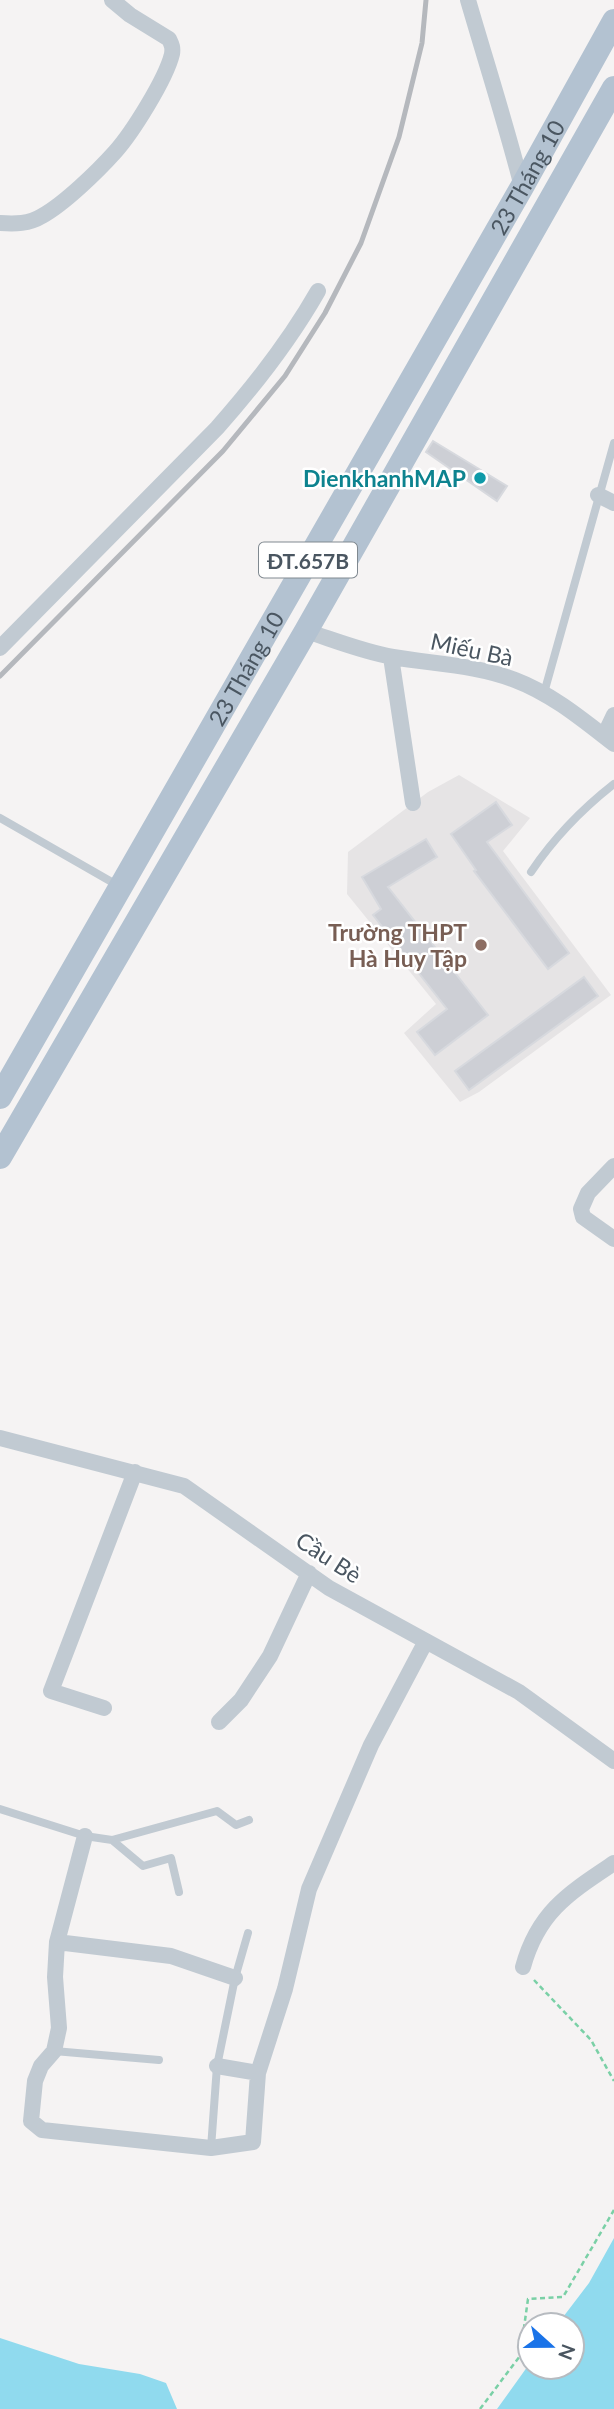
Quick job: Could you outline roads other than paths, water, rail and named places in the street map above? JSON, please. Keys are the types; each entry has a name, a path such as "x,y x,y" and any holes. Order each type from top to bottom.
{"main road":[{"name":"23 Tháng 10","path":"0,1097 522,187 614,21"},
{"name":"23 Tháng 10","path":"0,1157 306,631 614,88"},
{"path":"522,187 551,203"},
{"path":"276,615 306,631"}],"street":[{"path":"0,223 28,222 43,216 97,171 118,149 169,63 173,46 169,39 130,15 112,0"},
{"path":"468,0 522,187"},
{"path":"0,648 218,428 247,395 296,330 318,290"},
{"path":"598,495 614,503"},
{"name":"Miếu Bà","path":"306,631 391,657 466,667 514,679 544,693 609,740"},
{"path":"391,657 413,803"},
{"path":"609,740 614,715"},
{"path":"614,1166 588,1193 581,1209 583,1217 614,1239"},
{"name":"Cầu Bè","path":"0,1438 184,1486 330,1588 519,1692 614,1755"},
{"path":"104,1708 51,1691 135,1472"},
{"path":"219,1722 241,1700 270,1656 309,1573"},
{"path":"85,1836 57,1942 56,1989 60,2028 54,2051 41,2066 35,2081 31,2121 42,2130 211,2148 253,2142 258,2073 285,1989 313,1878 371,1745 426,1641"},
{"path":"523,1967 529,1943 557,1905 576,1888 614,1863"},
{"path":"57,1942 171,1956 235,1978"},
{"path":"217,2066 258,2073"}],"lane":[{"path":"544,693 614,443"},
{"path":"531,872 548,847 585,808 614,784"},
{"path":"0,818 120,887"},
{"path":"0,1809 85,1836 111,1840 216,1811 236,1825 249,1820"},
{"path":"111,1840 143,1866 171,1858 179,1892"},
{"path":"211,2148 217,2066 235,1978 248,1933"},
{"path":"54,2051 159,2060"}],"water":[{"path":"614,2238 614,2409 497,2409 517,2381 586,2381 586,2311 568,2311 589,2283"},
{"path":"0,2338 79,2364 140,2374 166,2383 177,2409 0,2409"}],"railway":[{"path":"0,676 223,451 285,376 325,313 361,243 399,137 422,43 426,0"}],"place":[{"name":"DienkhanhMAP","path":"480,478"},
{"name":"Trường THPT Hà Huy Tập","path":"481,945"}]}
